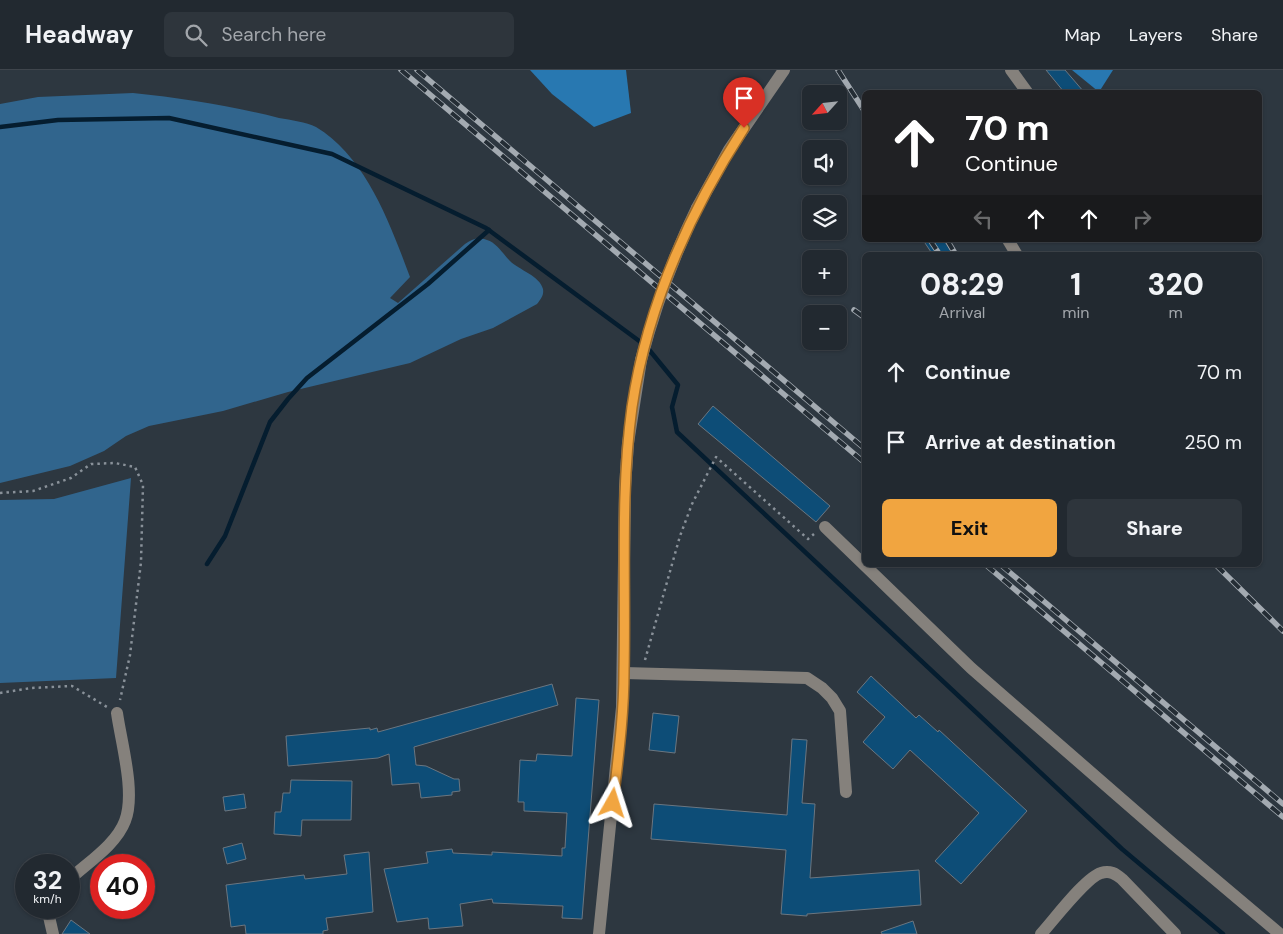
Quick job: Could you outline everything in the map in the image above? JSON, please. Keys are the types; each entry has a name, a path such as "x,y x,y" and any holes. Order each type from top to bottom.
{"street":[{"path":"599,934 619,752 624,673 626,487 632,408 642,360 656,306 680,242 696,208 730,150 784,70"},
{"path":"1011,70 1026,90"},
{"path":"825,527 862,563"},
{"path":"866,567 971,668 1280,934"},
{"path":"624,673 807,678 822,688 840,710 846,792"},
{"path":"80,870 112,841 125,821 129,795 117,713"},
{"path":"1041,934 1089,881 1101,873 1113,872 1175,934"},
{"path":"50,919 53,934"}],"path":[{"path":"641,674 680,536 692,504 716,457 808,539 825,527"},
{"path":"0,493 33,492 71,478 91,464 115,463 135,467 143,485 141,562 130,655 117,713 72,686 31,688 0,693"}],"shaded area":[{"path":"530,70 626,70 631,113 594,127 552,94"},
{"path":"1072,70 1113,70 1100,90 1097,90"},
{"path":"133,93 207,103 303,122 316,127 334,140 363,174 385,214 394,236 410,277 390,298 398,303 465,244 478,239 484,239 494,244 510,261 538,280 543,289 542,297 537,304 493,328 461,339 410,363 288,392 223,411 149,426 126,436 104,451 70,466 0,483 0,104 38,97"},
{"path":"131,478 116,678 0,683 0,500 54,499"}],"building":[{"path":"1046,70 1065,70 1082,90 1062,90"},
{"path":"924,242 945,242 951,252 931,252"},
{"path":"713,406 830,506 816,522 698,424"},
{"path":"871,676 916,718 919,715 938,732 939,730 1027,811 961,884 935,861 979,813 910,750 893,769 863,742 885,717 857,692"},
{"path":"552,684 558,705 414,747 416,765 426,766 454,779 459,779 460,791 452,792 452,795 421,798 419,783 392,785 389,754 378,758 288,766 286,736 370,728 370,730 377,728 378,732"},
{"path":"576,698 599,700 582,919 562,918 563,906 493,903 492,899 460,904 463,926 429,929 428,918 397,922 384,869 428,863 426,852 452,849 453,853 492,855 492,852 562,856 562,848 565,848 567,813 524,811 524,802 518,802 520,760 536,761 537,754 572,756"},
{"path":"653,713 679,716 675,753 649,750"},
{"path":"792,739 807,740 802,803 815,804 810,878 919,870 921,905 807,914 807,916 781,914 786,850 651,839 654,804 787,815"},
{"path":"291,780 352,781 351,820 302,820 301,836 274,834 275,812 281,812 283,793 290,793"},
{"path":"244,794 246,808 225,811 223,797"},
{"path":"242,843 246,859 227,864 223,848"},
{"path":"369,852 373,912 326,918 328,930 323,931 323,934 246,934 245,925 231,927 226,885 304,875 305,879 347,874 344,855"},
{"path":"71,920 90,934 62,934"},
{"path":"913,921 917,934 882,934 881,932"}],"waterway":[{"path":"0,127 58,120 169,118 332,154 486,228 646,346 678,385 672,407 677,432 1122,849 1223,934"},
{"path":"207,564 225,536 270,422 288,399 307,378 428,284 489,230"}],"railway":[{"path":"401,70 862,460"},
{"path":"417,70 862,446"},
{"path":"838,70 862,107"},
{"path":"931,242 938,252"},
{"path":"948,242 954,252"},
{"path":"854,310 862,316"},
{"path":"988,567 1283,817"},
{"path":"1003,567 1283,804"},
{"path":"1218,567 1283,631"}],"route":[{"path":"613,803 619,752 624,673 628,442 636,382 656,306 680,242 712,179 744,128"}]}
